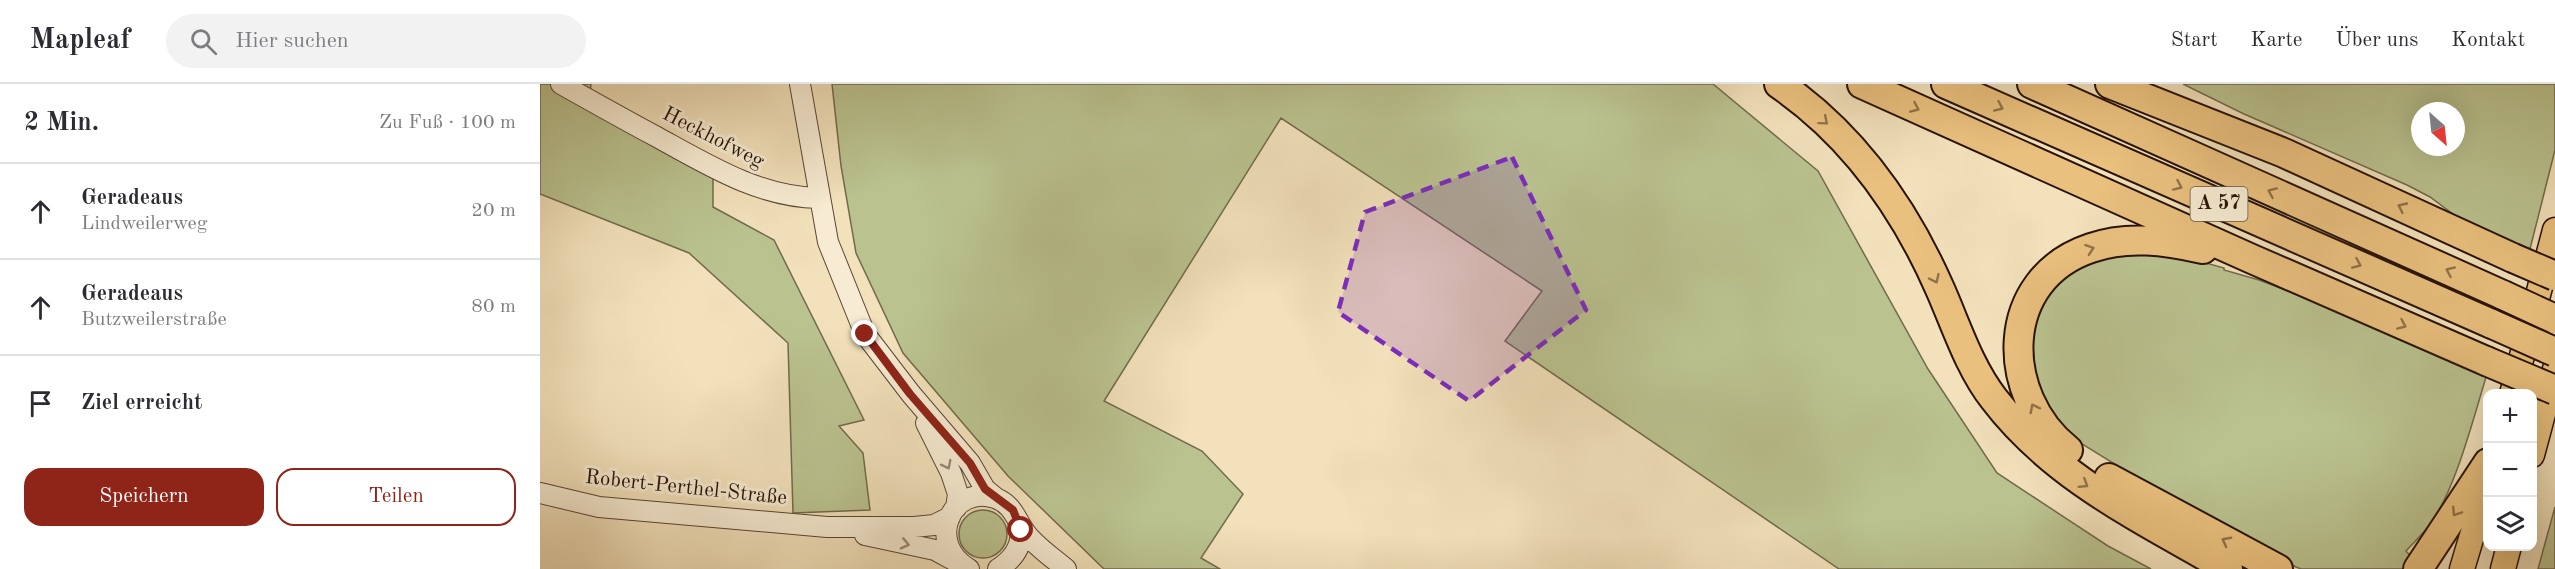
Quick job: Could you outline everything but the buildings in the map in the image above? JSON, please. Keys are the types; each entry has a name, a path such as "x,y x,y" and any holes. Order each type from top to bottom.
{"highway":[{"path":"1779,84 1836,132 1872,171 1890,195 1923,254 1977,372 1992,397 2017,425 2073,478 2228,569"},
{"path":"1862,84 2252,260 2555,390"},
{"name":"A 57","path":"1946,84 2555,352"},
{"name":"A 57","path":"2032,84 2555,319"},
{"path":"2110,84 2284,153 2555,276"},
{"path":"2156,84 2168,92 2233,122 2284,153"},
{"path":"2074,103 2284,153"},
{"path":"2252,260 2172,242 2135,240 2091,248 2078,253 2055,268 2029,300 2019,324 2018,361 2025,390 2036,414 2063,446 2118,484 2277,569"},
{"path":"2418,569 2483,469"}],"main road":[{"path":"2513,389 2555,230"},
{"path":"2535,443 2555,369"},
{"path":"2462,569 2483,496"},
{"path":"2503,569 2508,551"}],"street":[{"name":"Heckhofweg","path":"561,84 694,157 760,189 801,198 818,198"},
{"path":"800,84 818,198 828,242 865,334 910,394 970,463 985,489 1005,503 1029,538 1066,569"},
{"path":"910,394 951,473 958,494 946,539 950,552 964,566"},
{"name":"Robert-Perthel-Straße","path":"540,493 599,507 827,527 934,525 975,497 996,498"},
{"path":"999,569 1009,562 1017,550 1021,530 1018,520"},
{"name":"Robert-Perthel-Straße","path":"827,527 935,550 964,566"},
{"path":"999,569 1016,566 1025,569"}],"highlighted area":[{"path":"1512,157 1586,310 1469,401 1338,312 1365,212"}],"green space":[{"path":"540,84 591,84 590,93 713,162 713,207 774,240 864,420 839,426 863,453 870,510 793,513 788,343 689,253 540,194"},
{"path":"832,84 1713,84 1818,171 1928,369 1997,473 2108,546 2151,569 1839,569 1505,341 1542,291 1281,118 1104,401 1202,451 1243,494 1201,558 1220,569 1104,569 1008,476 903,353 856,253 841,166"},
{"path":"2183,84 2555,84 2555,150 2530,249 2523,246 2522,249 2461,220 2430,197 2244,114"},
{"path":"2132,253 2192,259 2224,268 2224,270 2259,280 2351,315 2487,374 2464,451 2448,491 2431,523 2406,551 2415,561 2408,569 2301,569 2296,567 2168,497 2082,444 2064,429 2039,398 2028,336 2050,286 2090,258"},
{"path":"2555,507 2555,569 2538,569"},
{"path":"983,510 1000,517 1007,534 1000,551 983,558 966,551 959,534 966,517"}],"route":[{"path":"865,334 910,394 970,463 985,489 1013,510 1021,530"}]}
